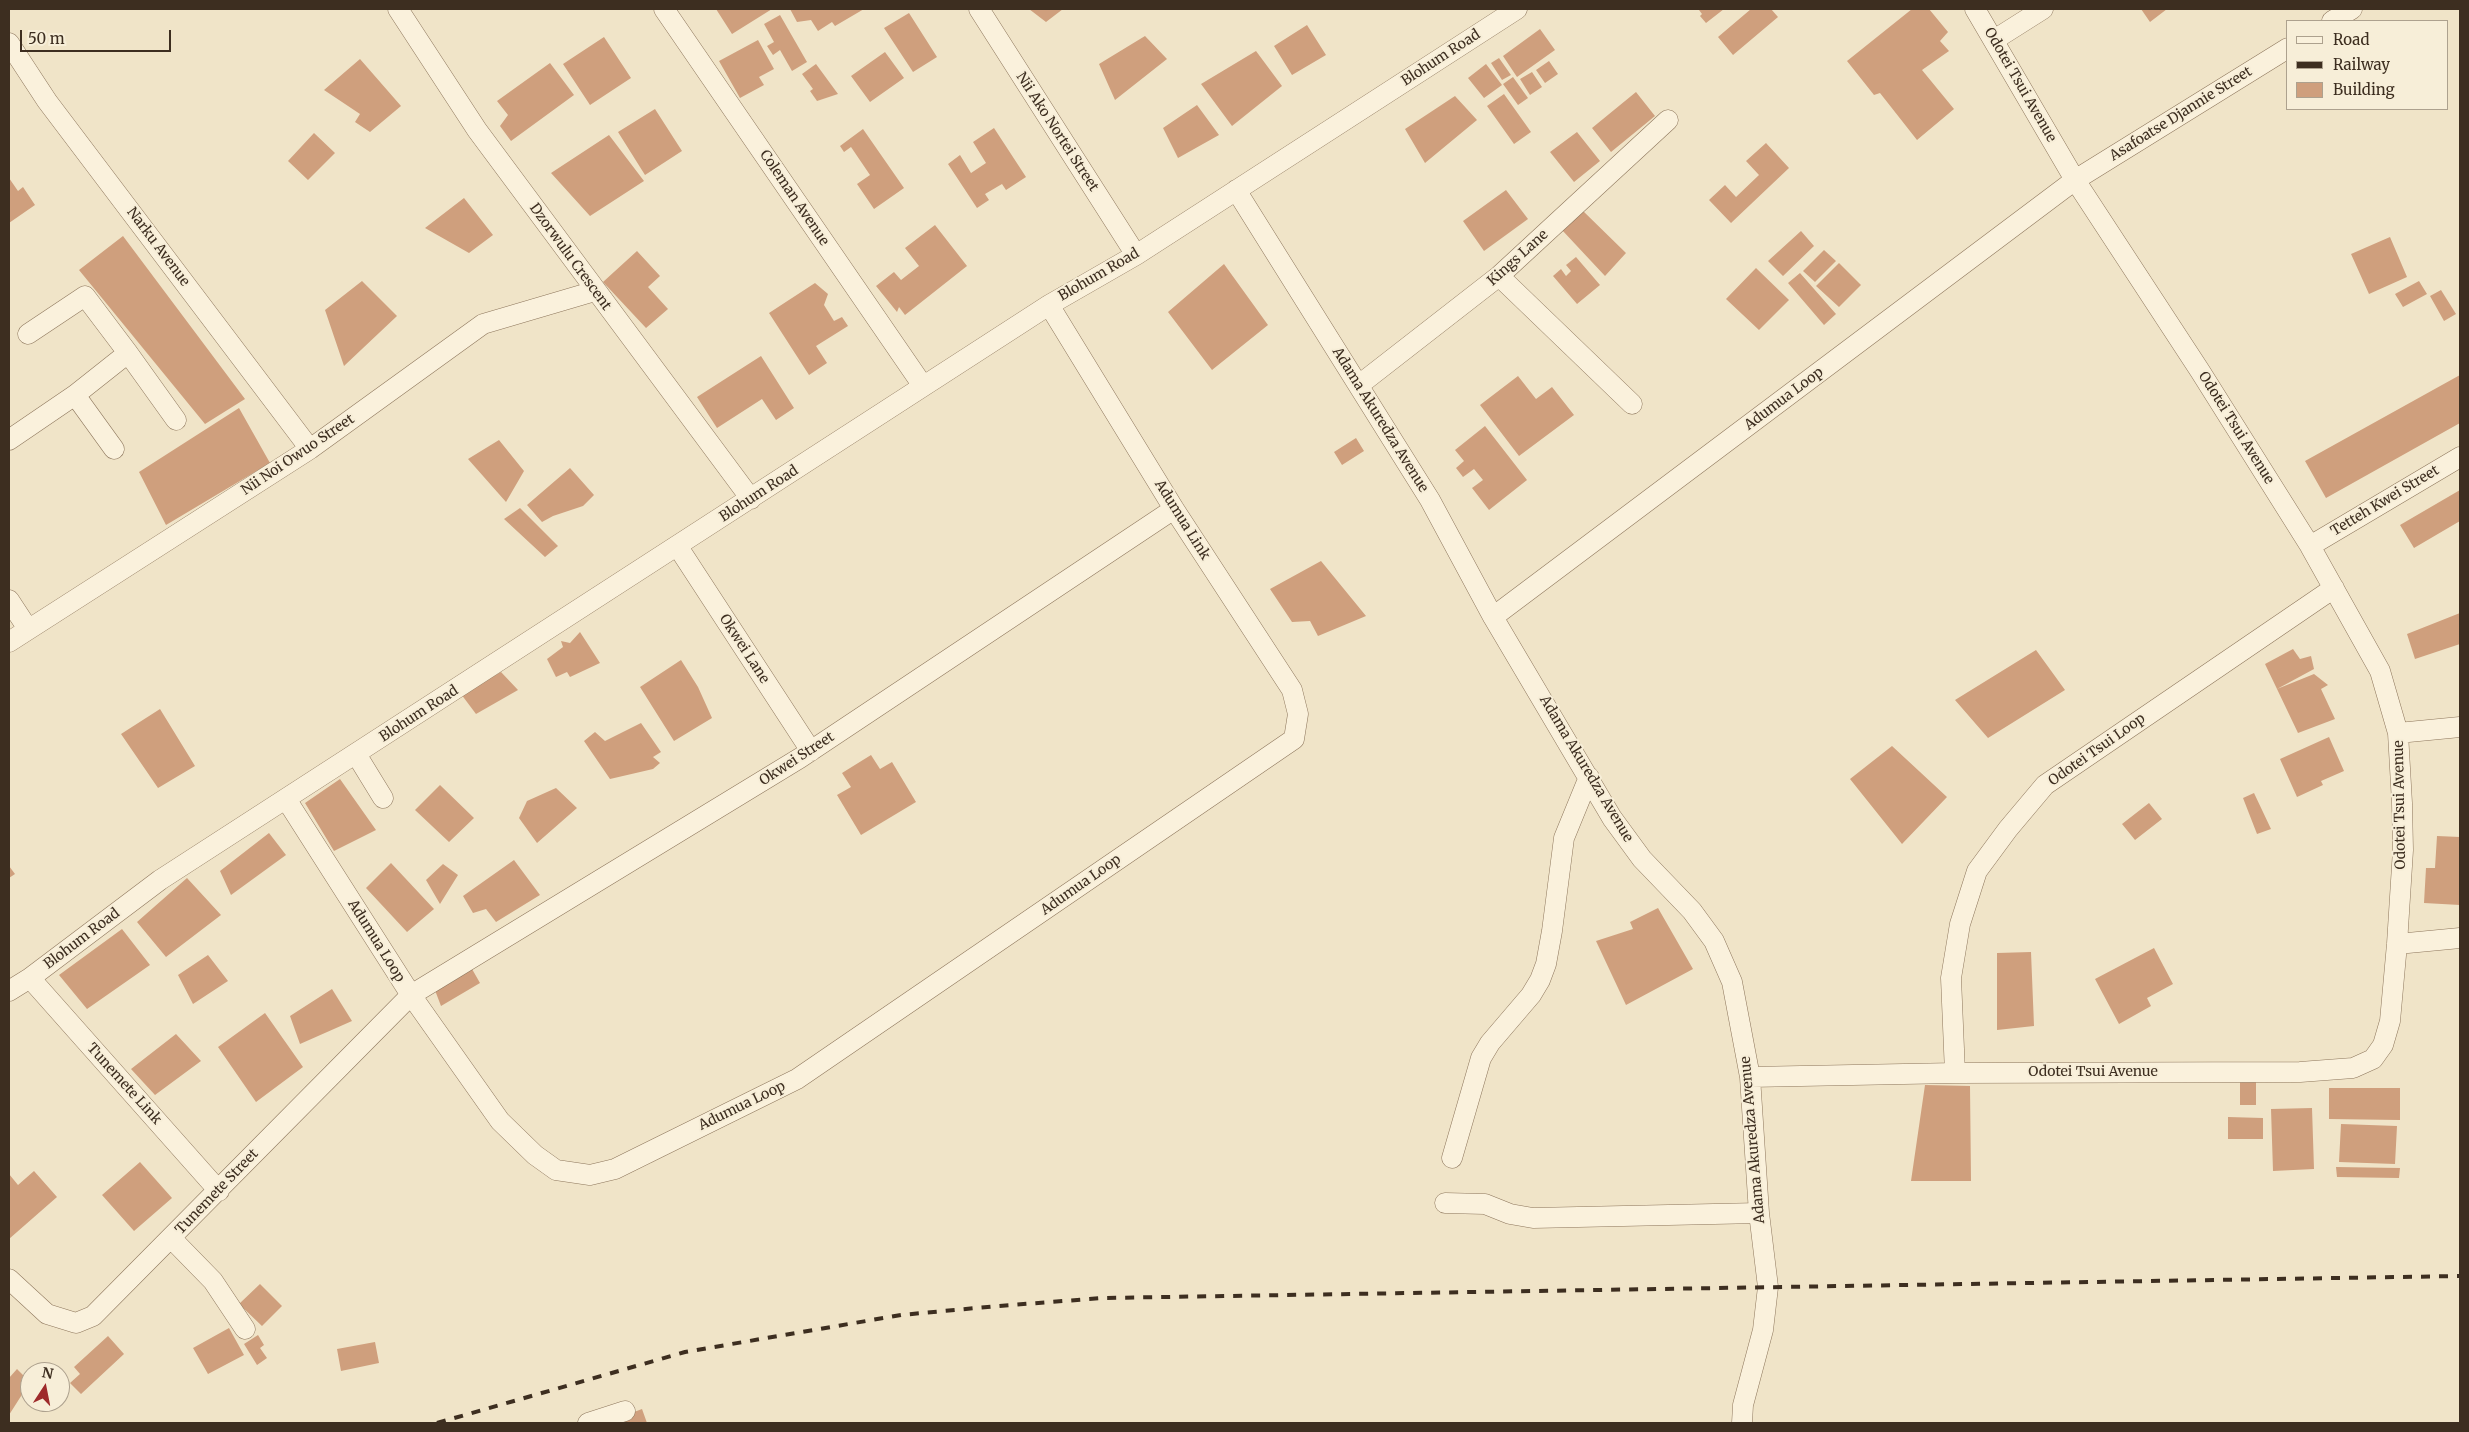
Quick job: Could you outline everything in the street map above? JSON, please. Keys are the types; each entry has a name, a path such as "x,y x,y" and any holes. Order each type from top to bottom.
{"street":[{"name":"Dzorwulu Crescent","path":"398,9 477,130 750,499"},
{"name":"Coleman Avenue","path":"664,9 923,386"},
{"name":"Nii Ako Nortei Street","path":"979,9 1136,254"},
{"name":"Odotei Tsui Avenue","path":"1750,1077 1954,1073 2300,1072 2353,1068 2373,1059 2383,1045 2390,1022 2403,850 2398,733 2380,670 2310,546 2200,371 2075,180 1975,9"},
{"path":"1994,40 2043,9"},
{"path":"2334,20 2352,9"},
{"name":"Blohum Road","path":"9,991 30,978 160,880 678,547 1049,305 1136,254 1236,190 1509,11"},
{"name":"Narku Avenue","path":"9,43 47,101 310,449"},
{"name":"Asafoatse Djannie Street","path":"2075,180 2286,49"},
{"name":"Kings Lane","path":"1359,385 1499,276 1668,120"},
{"name":"Adumua Loop","path":"1493,617 2075,180"},
{"name":"Adama Akuredza Avenue","path":"1236,190 1430,500 1493,617 1612,818 1642,859 1692,911 1714,941 1732,982 1750,1077 1759,1212 1768,1287 1762,1330 1743,1405 1742,1423"},
{"path":"1499,276 1632,404"},
{"name":"Nii Noi Owuo Street","path":"9,642 310,449 483,324 595,291"},
{"path":"28,334 84,296 176,420"},
{"name":"Adumua Link","path":"1049,305 1174,509 1292,690 1298,714 1294,739"},
{"path":"9,440 74,395 128,353"},
{"path":"74,395 114,449"},
{"name":"Tetteh Kwei Street","path":"2310,546 2460,457"},
{"name":"Okwei Street","path":"411,995 811,751 1174,509"},
{"name":"Okwei Lane","path":"678,547 811,751"},
{"name":"Odotei Tsui Loop","path":"1954,1073 1952,978 1960,924 1977,872 2008,829 2045,785 2334,588"},
{"path":"9,600 28,629"},
{"path":"2398,733 2460,727"},
{"name":"Adumua Loop","path":"286,799 411,995 500,1121 535,1155 556,1170 590,1175 615,1169 797,1079 1294,739"},
{"path":"356,754 383,798"},
{"path":"1452,1158 1480,1058 1490,1043 1531,995 1540,980 1546,964 1564,838 1589,777"},
{"path":"2397,944 2460,938"},
{"name":"Tunemete Link","path":"30,978 219,1191"},
{"name":"Tunemete Street","path":"9,1279 47,1314 76,1323 93,1316 219,1191 411,995"},
{"path":"1445,1203 1485,1204 1510,1214 1533,1218 1759,1212"},
{"path":"172,1238 213,1281 245,1329"},
{"path":"588,1423 625,1412"}],"building":[{"path":"716,9 772,9 732,34"},
{"path":"790,9 864,9 835,26 832,22 818,31 811,20 797,22"},
{"path":"1029,9 1063,9 1046,22"},
{"path":"1724,9 1706,23 1700,16 1702,14 1699,10"},
{"path":"1751,9 1771,9 1778,17 1733,55 1718,37"},
{"path":"1912,9 1929,9 1948,32 1940,41 1949,51 1922,70 1954,109 1917,140 1880,93 1874,95 1847,61"},
{"path":"2141,9 2167,9 2150,22"},
{"path":"909,13 937,57 913,72 884,28"},
{"path":"780,15 807,62 792,71 780,50 773,55 767,46 774,42 764,24"},
{"path":"1307,25 1326,55 1292,75 1274,46"},
{"path":"1540,29 1555,50 1517,77 1503,56"},
{"path":"1145,36 1167,59 1115,100 1099,64"},
{"path":"604,37 631,78 590,105 563,64"},
{"path":"758,40 774,69 759,77 764,85 740,98 719,61"},
{"path":"1256,51 1282,86 1232,126 1201,84"},
{"path":"885,52 904,78 870,102 851,76"},
{"path":"1499,58 1511,75 1502,80 1491,63"},
{"path":"360,59 401,106 370,132 355,122 360,114 324,90"},
{"path":"1549,61 1558,74 1545,83 1536,70"},
{"path":"550,63 574,95 511,141 500,126 508,115 497,101"},
{"path":"816,64 838,94 817,101 810,91 813,89 802,74"},
{"path":"1486,64 1502,85 1484,98 1468,78"},
{"path":"1532,72 1542,87 1530,95 1520,79"},
{"path":"1513,77 1528,98 1518,105 1503,84"},
{"path":"1636,92 1655,116 1611,152 1592,128"},
{"path":"1504,94 1531,132 1514,144 1487,106"},
{"path":"1455,96 1477,120 1425,163 1405,129"},
{"path":"1197,105 1219,135 1178,158 1163,128"},
{"path":"655,109 682,151 645,175 618,132"},
{"path":"994,128 1026,177 1006,190 1002,184 985,194 989,200 977,208 948,164 960,155 971,173 986,163 973,142"},
{"path":"863,129 904,188 874,209 857,184 870,175 851,147 844,152 840,146"},
{"path":"1577,132 1600,161 1574,182 1550,152"},
{"path":"314,133 335,153 308,180 288,161"},
{"path":"609,135 644,181 590,216 551,173"},
{"path":"1766,143 1789,168 1731,223 1709,200 1725,185 1736,197 1759,175 1746,161"},
{"path":"9,178 18,191 23,187 35,205 9,223"},
{"path":"1506,190 1528,219 1484,251 1463,221"},
{"path":"464,198 493,235 469,253 425,228"},
{"path":"1581,209 1626,253 1605,276 1562,230"},
{"path":"935,225 967,266 905,315 899,307 897,312 876,286 894,272 901,280 919,266 905,248"},
{"path":"1801,231 1814,246 1783,276 1768,261"},
{"path":"123,236 245,399 205,424 79,270"},
{"path":"2390,237 2407,277 2369,294 2351,254"},
{"path":"1824,250 1836,261 1815,282 1803,271"},
{"path":"637,251 660,276 648,287 668,309 646,328 603,282"},
{"path":"1576,257 1600,285 1577,304 1553,276 1561,269 1566,276 1571,271 1566,265"},
{"path":"1839,263 1861,285 1839,307 1816,286"},
{"path":"1224,264 1268,325 1212,370 1168,312"},
{"path":"1756,268 1789,300 1759,330 1726,299"},
{"path":"1800,273 1836,314 1824,325 1788,283"},
{"path":"362,281 397,316 344,366 325,310"},
{"path":"2419,281 2427,294 2403,307 2395,294"},
{"path":"815,283 828,294 824,305 834,321 842,317 848,326 816,346 827,363 809,375 769,313"},
{"path":"2441,290 2456,314 2444,321 2430,296"},
{"path":"761,356 794,408 776,420 762,399 717,428 697,397"},
{"path":"2460,375 2460,423 2326,498 2305,461"},
{"path":"1518,376 1536,399 1552,387 1574,415 1519,456 1480,405"},
{"path":"239,408 270,463 166,525 139,472"},
{"path":"1485,426 1527,480 1489,510 1472,488 1483,480 1474,469 1463,477 1456,468 1464,461 1455,450"},
{"path":"1356,438 1364,451 1342,465 1334,452"},
{"path":"499,440 524,471 506,502 468,459"},
{"path":"570,468 594,495 583,506 553,516 542,522 527,505"},
{"path":"2460,490 2460,521 2414,548 2400,525"},
{"path":"520,508 558,546 545,557 504,519"},
{"path":"1321,561 1366,616 1318,636 1310,621 1292,622 1270,589"},
{"path":"2460,613 2460,644 2415,659 2407,634"},
{"path":"580,632 600,663 570,677 567,672 556,677 547,659 563,647 561,641 570,643"},
{"path":"2293,649 2300,659 2311,656 2314,669 2277,689 2265,664"},
{"path":"2036,650 2065,690 1988,738 1955,700"},
{"path":"681,660 698,687 712,718 674,741 640,687"},
{"path":"501,672 518,690 476,714 461,694"},
{"path":"2314,674 2328,685 2321,689 2335,719 2298,733 2277,689"},
{"path":"160,709 195,766 158,788 121,734"},
{"path":"641,723 661,752 653,757 660,763 653,769 610,779 584,741 595,732 605,741"},
{"path":"2329,737 2344,771 2321,781 2323,785 2297,797 2280,759"},
{"path":"1892,746 1947,797 1902,844 1850,779"},
{"path":"871,755 880,769 892,762 916,802 861,835 837,795 851,787 842,773"},
{"path":"340,779 376,830 334,851 305,803"},
{"path":"440,785 474,818 449,842 415,810"},
{"path":"556,788 577,808 537,843 519,818 527,801"},
{"path":"2254,793 2271,829 2257,834 2243,798"},
{"path":"2149,803 2162,819 2135,840 2122,824"},
{"path":"269,833 286,855 231,895 220,871"},
{"path":"2437,836 2460,837 2460,905 2424,903 2426,868 2435,868"},
{"path":"514,860 540,895 496,922 486,909 473,913 463,896"},
{"path":"391,863 434,909 407,932 366,888"},
{"path":"443,864 458,875 440,904 426,880"},
{"path":"9,866 15,874 9,878"},
{"path":"187,878 221,915 166,957 137,922"},
{"path":"1658,908 1693,969 1626,1005 1596,941 1633,929 1630,922"},
{"path":"122,929 150,965 87,1009 59,975"},
{"path":"2154,948 2173,984 2147,998 2151,1006 2119,1024 2095,979"},
{"path":"2031,952 2034,1026 1997,1030 1997,953"},
{"path":"208,955 228,981 193,1004 178,975"},
{"path":"468,962 480,983 441,1006 433,985"},
{"path":"332,989 352,1021 300,1044 290,1016"},
{"path":"265,1013 303,1067 256,1102 218,1047"},
{"path":"176,1034 201,1061 155,1095 131,1069"},
{"path":"2240,1079 2256,1079 2256,1105 2240,1105"},
{"path":"1925,1085 1970,1086 1971,1181 1911,1181"},
{"path":"2329,1088 2400,1088 2400,1120 2329,1119"},
{"path":"2312,1108 2314,1169 2273,1171 2271,1109"},
{"path":"2228,1117 2263,1118 2263,1139 2228,1139"},
{"path":"2341,1124 2397,1126 2395,1164 2339,1162"},
{"path":"140,1162 172,1198 134,1231 102,1195"},
{"path":"2336,1167 2400,1168 2399,1178 2337,1177"},
{"path":"34,1171 57,1197 9,1239 9,1174 18,1185"},
{"path":"260,1284 282,1306 262,1326 239,1304"},
{"path":"229,1328 244,1355 208,1374 193,1348"},
{"path":"258,1335 264,1345 260,1348 267,1358 257,1365 244,1344"},
{"path":"108,1336 124,1354 81,1394 70,1383 80,1374 74,1367"},
{"path":"375,1342 379,1363 341,1371 337,1349"},
{"path":"17,1369 20,1372 20,1398 9,1415 9,1378"},
{"path":"642,1409 647,1423 605,1423"}],"railway":[{"path":"437,1423 685,1352 901,1315 1103,1298 2460,1276"}]}
